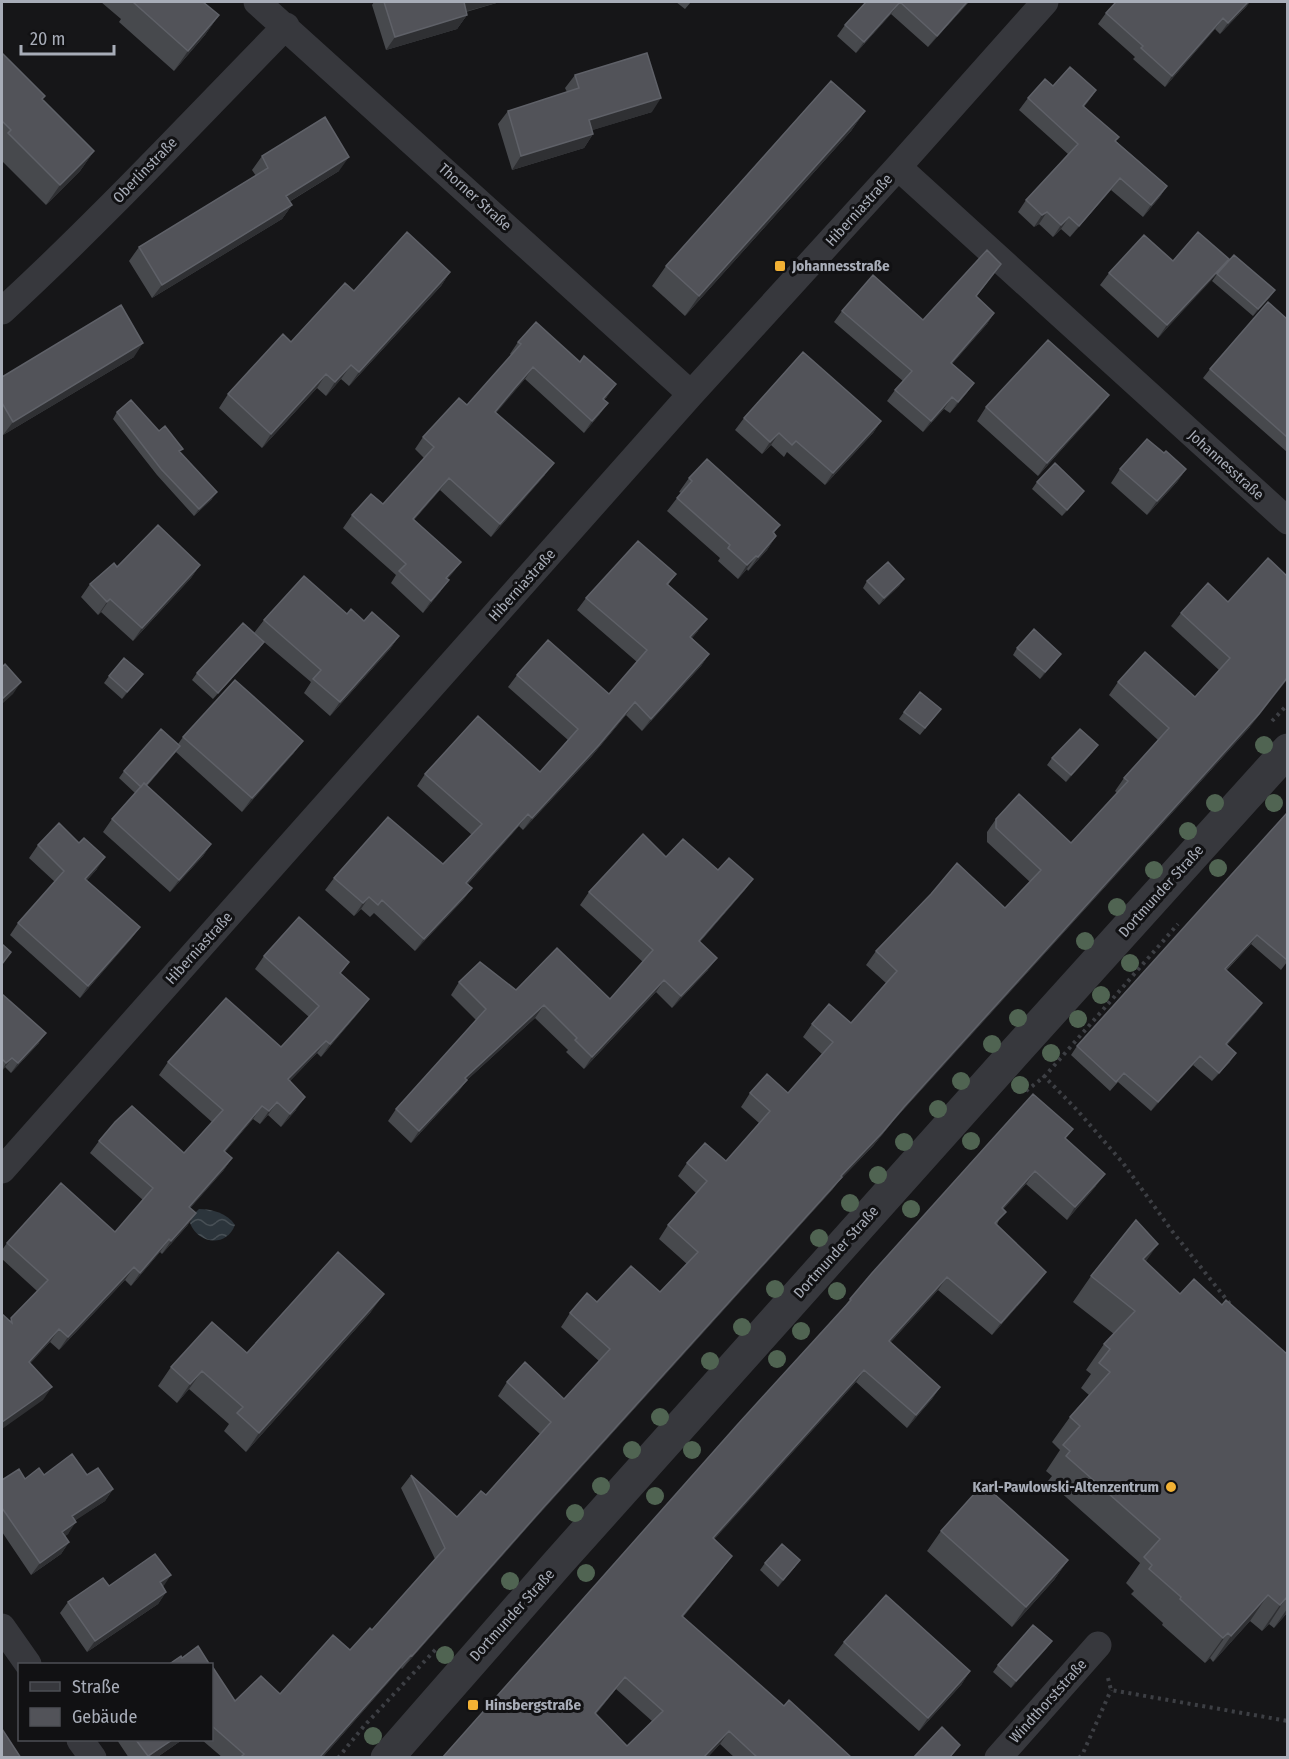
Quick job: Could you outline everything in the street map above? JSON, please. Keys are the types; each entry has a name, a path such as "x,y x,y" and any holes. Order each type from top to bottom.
{"street":[{"name":"Thorner Straße","path":"257,2 691,394"},
{"name":"Hiberniastraße","path":"2,1170 691,394 1045,2"},
{"name":"Oberlinstraße","path":"2,311 122,194 286,26"},
{"name":"Johannesstraße","path":"898,167 1287,521"},
{"name":"Dortmunder Straße","path":"387,1758 534,1590 1287,750"},
{"path":"2,1627 27,1663"},
{"name":"Windthorststraße","path":"998,1758 1098,1645"},
{"path":"81,1741 93,1758"}],"path":[{"path":"1016,1051 1069,1101 1123,1163 1172,1231 1234,1308"},
{"path":"1079,1758 1111,1690 1098,1645"},
{"path":"1111,1690 1287,1722"}],"water":[{"path":"199,1209 214,1211 228,1217 235,1225 231,1232 219,1240 205,1239 199,1235 190,1223 192,1216"}],"building":[{"path":"133,2 203,2 219,15 188,51"},
{"path":"384,2 464,2 467,15 395,37"},
{"path":"866,2 900,2 864,42 845,25"},
{"path":"900,2 967,2 937,36"},
{"path":"1116,2 1248,2 1228,23 1223,18 1172,76 1106,13"},
{"path":"2,53 45,96 42,99 94,151 60,185 8,133 11,130 2,121"},
{"path":"647,53 661,98 589,120 593,134 521,156 508,111 579,88 575,75"},
{"path":"1070,67 1096,90 1083,106 1119,137 1115,141 1167,186 1151,205 1120,178 1079,226 1069,217 1061,225 1047,212 1042,215 1026,200 1078,144 1028,98 1045,79 1053,86"},
{"path":"831,81 865,111 699,296 666,266"},
{"path":"325,117 349,157 286,196 292,205 162,285 139,247 268,168 262,156"},
{"path":"407,232 450,272 359,372 351,365 335,382 326,374 271,434 228,394 283,334 291,342 345,283 354,291"},
{"path":"1198,232 1229,259 1167,325 1109,273 1144,235 1173,261"},
{"path":"987,250 1001,264 976,296 994,313 951,363 974,383 958,402 952,397 931,421 895,390 912,371 842,311 873,275 923,320"},
{"path":"1234,255 1275,290 1258,309 1217,274"},
{"path":"1268,302 1287,319 1287,437 1210,369"},
{"path":"121,305 143,343 13,422 2,403 2,377"},
{"path":"536,322 580,362 584,356 616,384 603,399 608,403 592,421 533,367 514,389 495,412 554,463 500,524 449,478 413,519 461,562 446,578 449,580 431,601 399,571 406,564 352,515 371,494 383,504 434,447 423,437 459,398 467,405 521,344 518,342"},
{"path":"1048,340 1109,395 1047,463 986,407"},
{"path":"803,352 881,421 833,473 796,441 792,445 779,433 770,442 744,418"},
{"path":"131,400 159,431 165,426 183,449 179,451 217,492 199,509 161,469 117,412"},
{"path":"1147,439 1164,453 1166,451 1186,469 1157,501 1120,469"},
{"path":"707,459 780,525 773,532 776,536 758,557 756,556 747,565 728,548 730,545 677,498 692,481 689,478"},
{"path":"1055,463 1084,491 1067,510 1037,482"},
{"path":"158,525 200,565 142,628 110,599 107,602 90,584 114,563 117,567"},
{"path":"638,541 676,574 667,584 707,619 690,637 709,654 651,719 635,702 532,818 528,814 466,883 472,888 424,939 382,900 378,905 369,897 363,903 334,878 388,817 443,864 482,824 425,774 478,716 540,772 578,729 517,675 548,640 609,694 647,650 586,598"},
{"path":"1268,558 1287,576 1287,678 1259,714 319,1758 240,1758 244,1754 213,1727 213,1668 235,1701 261,1676 280,1694 333,1635 350,1650 370,1628 372,1630 445,1548 411,1475 457,1517 481,1491 486,1495 551,1422 507,1382 525,1362 564,1399 610,1349 570,1313 587,1293 597,1302 631,1266 660,1292 698,1252 668,1225 707,1181 687,1163 705,1143 726,1161 770,1111 750,1093 767,1074 788,1093 833,1042 812,1024 829,1004 851,1023 897,971 876,951 931,894 957,863 1005,908 1041,870 996,828 996,819 1019,794 1071,843 1128,781 1124,778 1169,728 1118,682 1145,652 1195,697 1230,658 1181,613 1208,583 1228,602"},
{"path":"888,562 904,579 884,598 867,581"},
{"path":"304,576 347,614 351,609 364,621 372,612 399,636 340,702 313,679 321,670 264,620"},
{"path":"243,623 264,642 218,693 197,673"},
{"path":"1034,629 1061,654 1045,672 1017,648"},
{"path":"124,658 143,674 127,692 109,676"},
{"path":"5,664 21,682 2,699 2,667"},
{"path":"235,680 303,741 252,798 183,737"},
{"path":"920,692 941,709 925,728 904,712"},
{"path":"161,729 180,746 146,785 144,783 141,787 124,771"},
{"path":"1080,729 1098,745 1071,775 1052,758"},
{"path":"144,783 211,844 179,880 112,819"},
{"path":"1287,813 1287,960 1257,935 1225,969 1262,1003 1226,1044 1236,1053 1219,1073 1200,1056 1158,1102 1124,1073 1116,1082 1077,1046"},
{"path":"59,823 79,843 84,838 105,857 85,879 140,927 88,986 18,923 64,871 38,845"},
{"path":"643,834 666,857 683,839 718,870 729,858 753,879 699,941 717,958 681,996 664,980 592,1057 575,1040 577,1038 544,1005 465,1078 467,1080 419,1131 396,1109 486,1009 459,982 480,962 516,990 557,948 610,999 653,950 589,892"},
{"path":"299,917 349,962 340,973 369,999 330,1044 326,1041 288,1079 305,1097 290,1114 277,1102 269,1111 262,1106 224,1151 232,1158 189,1207 196,1213 171,1241 169,1239 140,1273 134,1267 68,1337 59,1329 29,1362 52,1387 2,1422 2,1314 12,1323 11,1318 48,1280 7,1243 61,1183 115,1232 153,1188 99,1141 132,1106 184,1153 223,1110 168,1062 226,998 281,1047 319,1006 264,956"},
{"path":"2,944 11,952 2,964"},
{"path":"2,994 46,1033 18,1063 12,1058 6,1063 2,1059"},
{"path":"1033,1094 1073,1129 1065,1138 1105,1174 1075,1207 1035,1171 1002,1208 1006,1212 995,1223 1046,1272 1001,1323 947,1277 889,1341 940,1387 916,1415 864,1370 713,1538 732,1556 682,1616 784,1706 789,1700 852,1758 758,1758 729,1731 703,1758 442,1758 851,1300 872,1273","holes":["625,1677 663,1711 627,1746 595,1713"]},
{"name":"Karl-Pawlowski-Altenzentrum","path":"1136,1220 1158,1244 1143,1259 1180,1294 1194,1279 1222,1305 1226,1300 1287,1354 1287,1599 1280,1605 1268,1595 1231,1636 1228,1633 1223,1638 1149,1569 1152,1565 1144,1557 1160,1539 1066,1456 1070,1451 1063,1445 1080,1426 1070,1417 1110,1372 1099,1363 1110,1349 1104,1344 1135,1311 1091,1276"},
{"path":"338,1252 384,1294 259,1433 237,1413 243,1407 202,1371 190,1384 171,1367 212,1322 247,1353"},
{"path":"72,1454 87,1475 98,1468 113,1489 72,1516 76,1522 62,1532 69,1542 40,1563 2,1508 2,1480 19,1469 25,1479 39,1468 44,1475"},
{"path":"983,1484 1068,1560 1026,1607 941,1531"},
{"path":"782,1544 800,1560 783,1580 765,1563"},
{"path":"155,1554 171,1575 160,1582 166,1592 95,1641 68,1602 103,1578 109,1586"},
{"path":"886,1595 970,1671 928,1718 844,1642"},
{"path":"1033,1625 1052,1641 1016,1681 998,1665"},
{"path":"198,1646 209,1663 171,1663 181,1656 182,1658"},
{"path":"942,1727 960,1745 949,1758 913,1758"},
{"path":"2,1729 21,1758 2,1758"},
{"path":"137,1741 170,1741 148,1756"}],"place":[{"name":"Johannesstraße","path":"780,266"},
{"name":"Karl-Pawlowski-Altenzentrum","path":"1171,1487"},
{"name":"Hinsbergstraße","path":"473,1705"}]}
